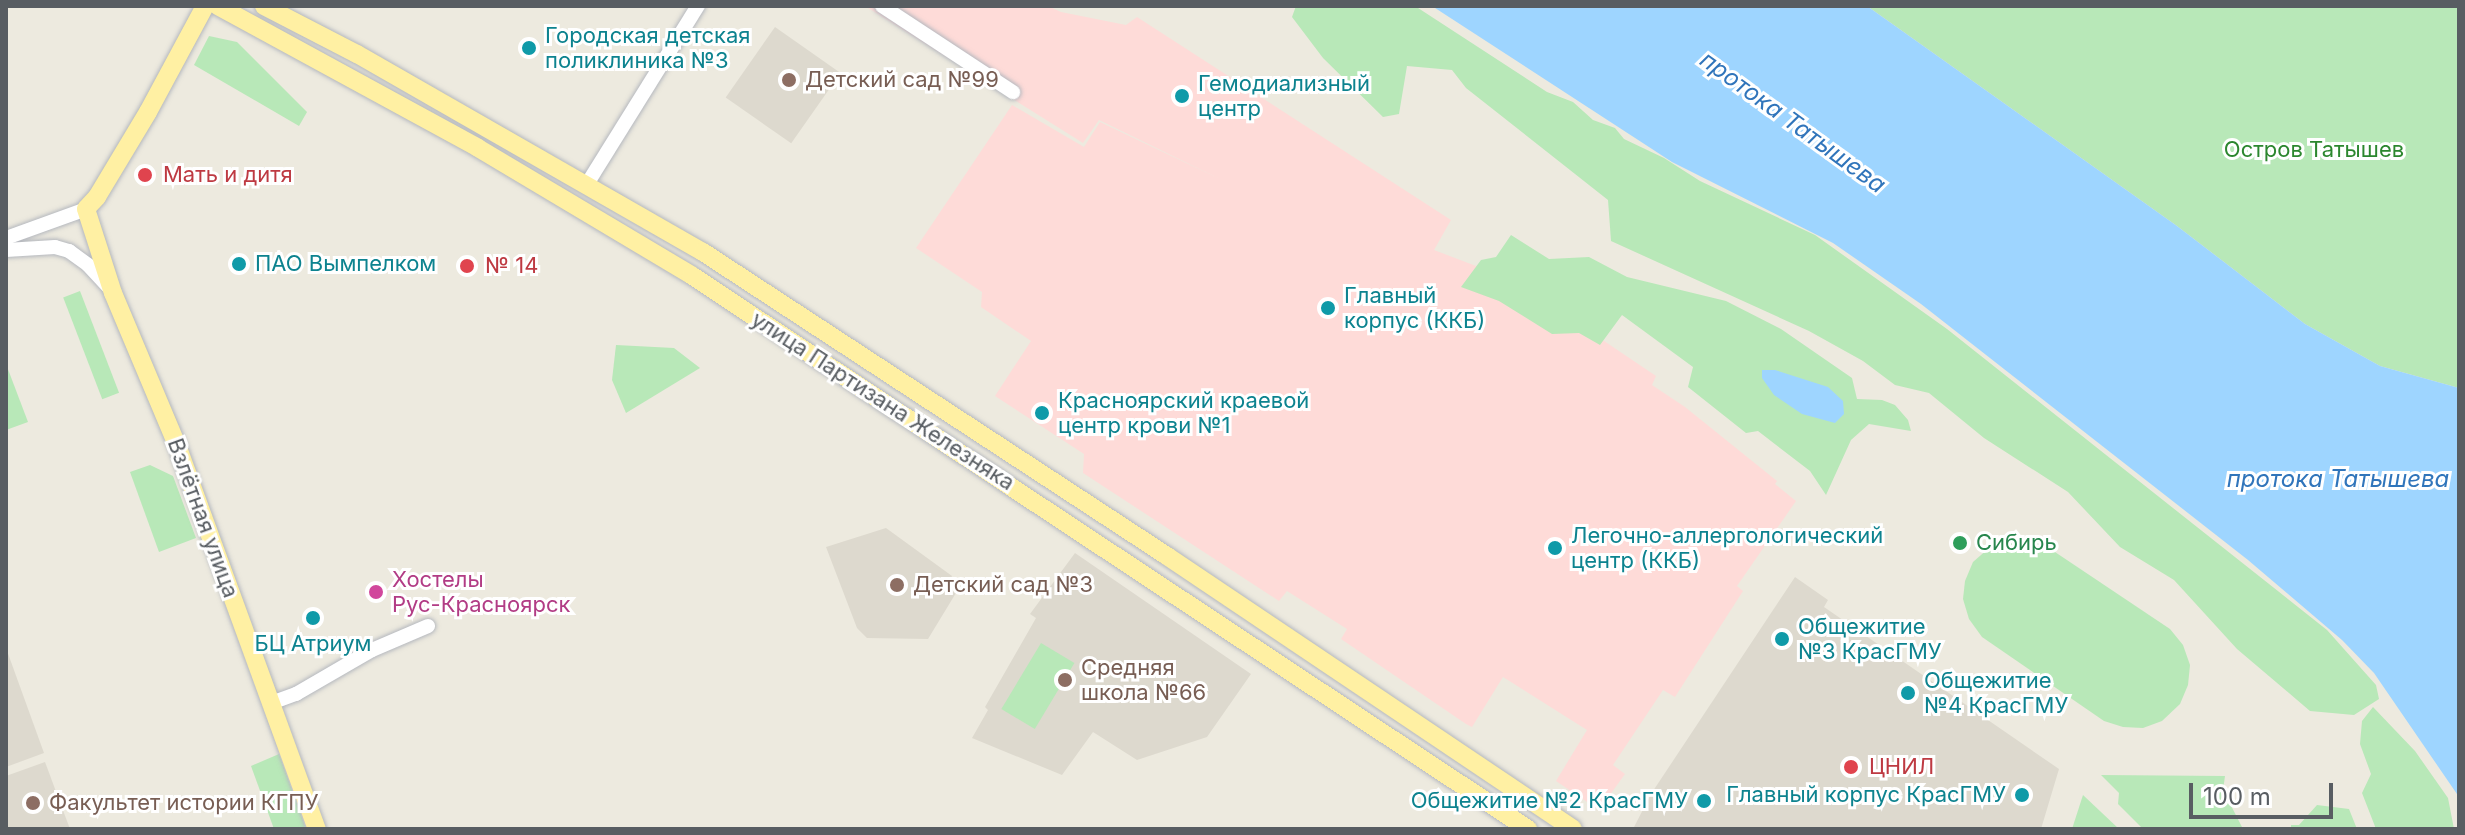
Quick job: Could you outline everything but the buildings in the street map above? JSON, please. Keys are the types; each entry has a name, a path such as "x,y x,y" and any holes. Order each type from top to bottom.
{"main road":[{"path":"86,209 97,197 148,112 205,6"},
{"name":"улица Партизана Железняка","path":"218,6 478,148 691,275 1528,829"},
{"name":"улица Партизана Железняка","path":"264,6 587,184 703,252 1167,556 1573,829"},
{"name":"Взлётная улица","path":"86,209 113,293 177,445 317,829"},
{"path":"691,275 701,270 703,252"},
{"path":"747,312 744,297 758,288"},
{"path":"1259,653 1273,630"}],"street":[{"path":"587,184 698,6"},
{"path":"882,6 1013,92"},
{"path":"6,238 86,209"},
{"path":"6,250 55,247 69,251 88,265 113,293"},
{"path":"271,703 296,694 372,650 428,626"}],"shaded area":[{"path":"865,6 1048,6 1061,12 1126,25 1137,17 1451,220 1434,250 1476,266 1493,266 1656,376 1652,385 1685,407 1777,481 1775,484 1796,501 1737,586 1743,591 1675,697 1663,690 1613,765 1625,774 1599,810 1556,781 1587,730 1503,677 1472,727 1466,724 1341,639 1347,629 1287,591 1279,601 1083,473 1084,454 995,396 1031,341 981,307 982,292 916,248 1012,105 1084,147 1100,122 1222,180 1099,120 1083,143"},
{"name":"Детский сад №99","path":"775,27 841,73 791,143 726,97"},
{"name":"Детский сад №3","path":"886,528 952,576 949,582 959,588 928,639 867,638 857,628 826,547"},
{"name":"Средняя школа №66","path":"1075,553 1251,674 1207,737 1137,760 1093,732 1062,775 972,738 988,710 985,707 1036,618 1030,614"},
{"path":"1795,577 1828,600 1824,607 2059,769 2041,829 1633,829 1651,794"},
{"path":"6,648 44,753 6,767"},
{"name":"Факультет истории КГПУ","path":"45,762 70,829 6,829 6,776"}],"green space":[{"path":"1296,6 1415,6 1547,92 1573,102 1593,120 1615,128 1624,139 1664,158 1700,181 1815,235 1947,329 2327,630 2376,685 2379,699 2354,715 2310,711 2237,649 2174,580 2120,547 2068,492 1984,438 1929,393 1895,385 1863,361 1809,331 1611,241 1608,200 1466,88 1452,70 1407,66 1399,114 1383,117 1323,58 1292,17"},
{"name":"Остров Татышев","path":"1867,6 2459,6 2459,388 2380,366 2305,324 2177,226"},
{"path":"209,36 237,42 307,112 299,126 194,65"},
{"path":"1511,235 1549,259 1589,257 1627,277 1726,301 1781,329 1852,378 1857,399 1882,400 1895,405 1908,420 1911,431 1869,424 1851,440 1826,495 1810,471 1758,431 1746,433 1688,387 1693,367 1622,315 1600,345 1579,333 1552,334 1499,301 1461,287 1481,260 1496,257"},
{"path":"80,291 119,393 102,399 63,297"},
{"path":"616,345 674,348 700,368 626,413 612,380"},
{"path":"6,364 28,422 6,430"},
{"path":"150,465 173,476 196,538 159,552 130,472"},
{"path":"2007,540 2028,540 2046,546 2170,629 2183,645 2190,665 2188,685 2180,704 2162,721 2143,728 2123,727 2104,721 1982,637 1969,619 1963,599 1965,581 1973,562 1989,548"},
{"path":"1041,643 1074,663 1035,729 1001,709"},
{"path":"2373,707 2415,751 2448,798 2454,829 2376,829 2362,793 2371,774 2360,744 2362,721"},
{"path":"279,754 305,826 303,829 274,829 251,766"},
{"path":"2101,775 2225,776 2223,790 2242,827 2143,829 2118,804 2119,793"},
{"path":"2083,795 2119,829 2072,829"},
{"path":"2317,805 2349,809 2357,829 2291,829 2291,825 2299,825"}],"water":[{"name":"протока Татышева","path":"1432,6 1867,6 2177,226 2305,324 2380,366 2459,388 2459,797 2374,673 2342,640 2248,560 1921,304 1833,243 1672,162"},
{"path":"1762,370 1775,370 1828,387 1843,401 1844,414 1835,423 1802,414 1774,395 1762,378"}],"place":[{"name":"Городская детская поликлиника №3","path":"529,48"},
{"name":"Детский сад №99","path":"789,80"},
{"name":"Гемодиализный центр","path":"1182,96"},
{"name":"Мать и дитя","path":"145,175"},
{"name":"ПАО Вымпелком","path":"239,264"},
{"name":"№ 14","path":"467,266"},
{"name":"Главный корпус (ККБ)","path":"1328,308"},
{"name":"Красноярский краевой центр крови №1","path":"1042,413"},
{"name":"Сибирь","path":"1960,543"},
{"name":"Легочно-аллергологический центр (ККБ)","path":"1555,548"},
{"name":"Детский сад №3","path":"897,585"},
{"name":"Хостелы Рус-Красноярск","path":"376,592"},
{"name":"БЦ Атриум","path":"313,618"},
{"name":"Общежитие №3 КрасГМУ","path":"1782,639"},
{"name":"Средняя школа №66","path":"1065,680"},
{"name":"Общежитие №4 КрасГМУ","path":"1908,693"},
{"name":"ЦНИЛ","path":"1851,767"},
{"name":"Главный корпус КрасГМУ","path":"2022,795"},
{"name":"Общежитие №2 КрасГМУ","path":"1704,801"},
{"name":"Факультет истории КГПУ","path":"33,803"}]}
